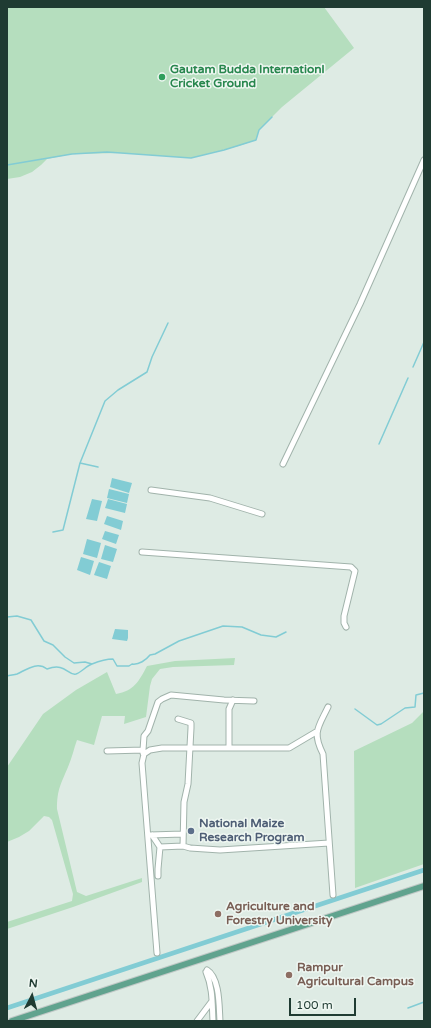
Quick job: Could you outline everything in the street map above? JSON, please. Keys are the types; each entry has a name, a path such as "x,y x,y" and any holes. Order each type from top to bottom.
{"main road":[{"path":"12,1021 424,886"}],"street":[{"path":"283,464 360,304 424,160"},
{"path":"151,490 210,498 262,514"},
{"path":"142,552 351,567 355,571 344,616 344,623 346,627"},
{"path":"157,953 150,835 142,763 144,736 148,731 158,702 171,695 254,701"},
{"path":"229,748 229,709 233,700"},
{"path":"107,751 143,752 155,748 289,748 316,732 328,707"},
{"path":"178,719 191,723 188,784 184,802 183,846"},
{"path":"316,732 318,745 323,754 333,895"},
{"path":"150,835 183,834"},
{"path":"150,835 160,847 158,876"},
{"path":"160,847 183,846 190,848 220,850 329,843"},
{"path":"213,1021 211,983 207,971 211,973 216,985 220,1021"},
{"path":"197,1021 212,1001"}],"green space":[{"name":"Gautam Budda Internationl Cricket Ground","path":"7,7 324,7 354,48 282,107 259,130 256,140 239,146 191,158 121,153 72,154 47,159 32,172 20,177 7,179"},
{"path":"235,658 234,665 173,667 160,669 152,679 146,717 124,724 125,716 102,716 94,745 77,740 60,787 57,809 77,892 86,896 142,878 142,882 7,929 7,922 72,901 73,894 52,820 49,817 44,816 29,831 7,842 7,767 43,714 76,690 107,672 116,694 132,688 147,666 175,661"},
{"path":"424,711 424,864 355,888 354,751 412,723"}],"water":[{"path":"112,478 132,483 129,493 110,487"},
{"path":"109,489 129,494 127,503 107,498"},
{"path":"92,499 102,501 97,521 86,519"},
{"path":"108,499 127,504 125,513 105,508"},
{"path":"107,516 123,521 121,530 104,524"},
{"path":"105,531 119,535 116,544 102,539"},
{"path":"87,539 101,543 97,558 83,554"},
{"path":"105,545 117,549 113,562 101,559"},
{"path":"81,557 94,561 90,575 77,570"},
{"path":"99,562 111,566 107,579 94,575"},
{"path":"115,629 128,630 127,641 112,639"}],"waterway":[{"path":"7,165 72,154 107,152 191,158 256,140 259,130 272,117"},
{"path":"53,532 63,530 80,463 105,401 118,390 147,372 152,357 168,323"},
{"path":"413,367 424,342"},
{"path":"379,444 408,378"},
{"path":"80,463 98,467"},
{"path":"7,617 17,616 31,620 44,641 53,645 65,657 74,663 85,662 92,664"},
{"path":"7,676 17,674 35,666 47,669 58,667 70,673 76,674 90,665 111,659 113,659 117,666 129,666 142,662 150,655 155,654 179,641 223,626 242,627 261,635 276,637 286,632"},
{"path":"355,709 377,725 381,724 405,708 415,707 416,695 424,693"},
{"path":"7,1008 424,870"},
{"path":"408,1008 424,1002"}],"place":[{"name":"Gautam Budda Internationl Cricket Ground","path":"162,77"},
{"name":"National Maize Research Program","path":"191,831"},
{"name":"Agriculture and Forestry University","path":"218,914"},
{"name":"Rampur Agricultural Campus","path":"289,975"}]}
